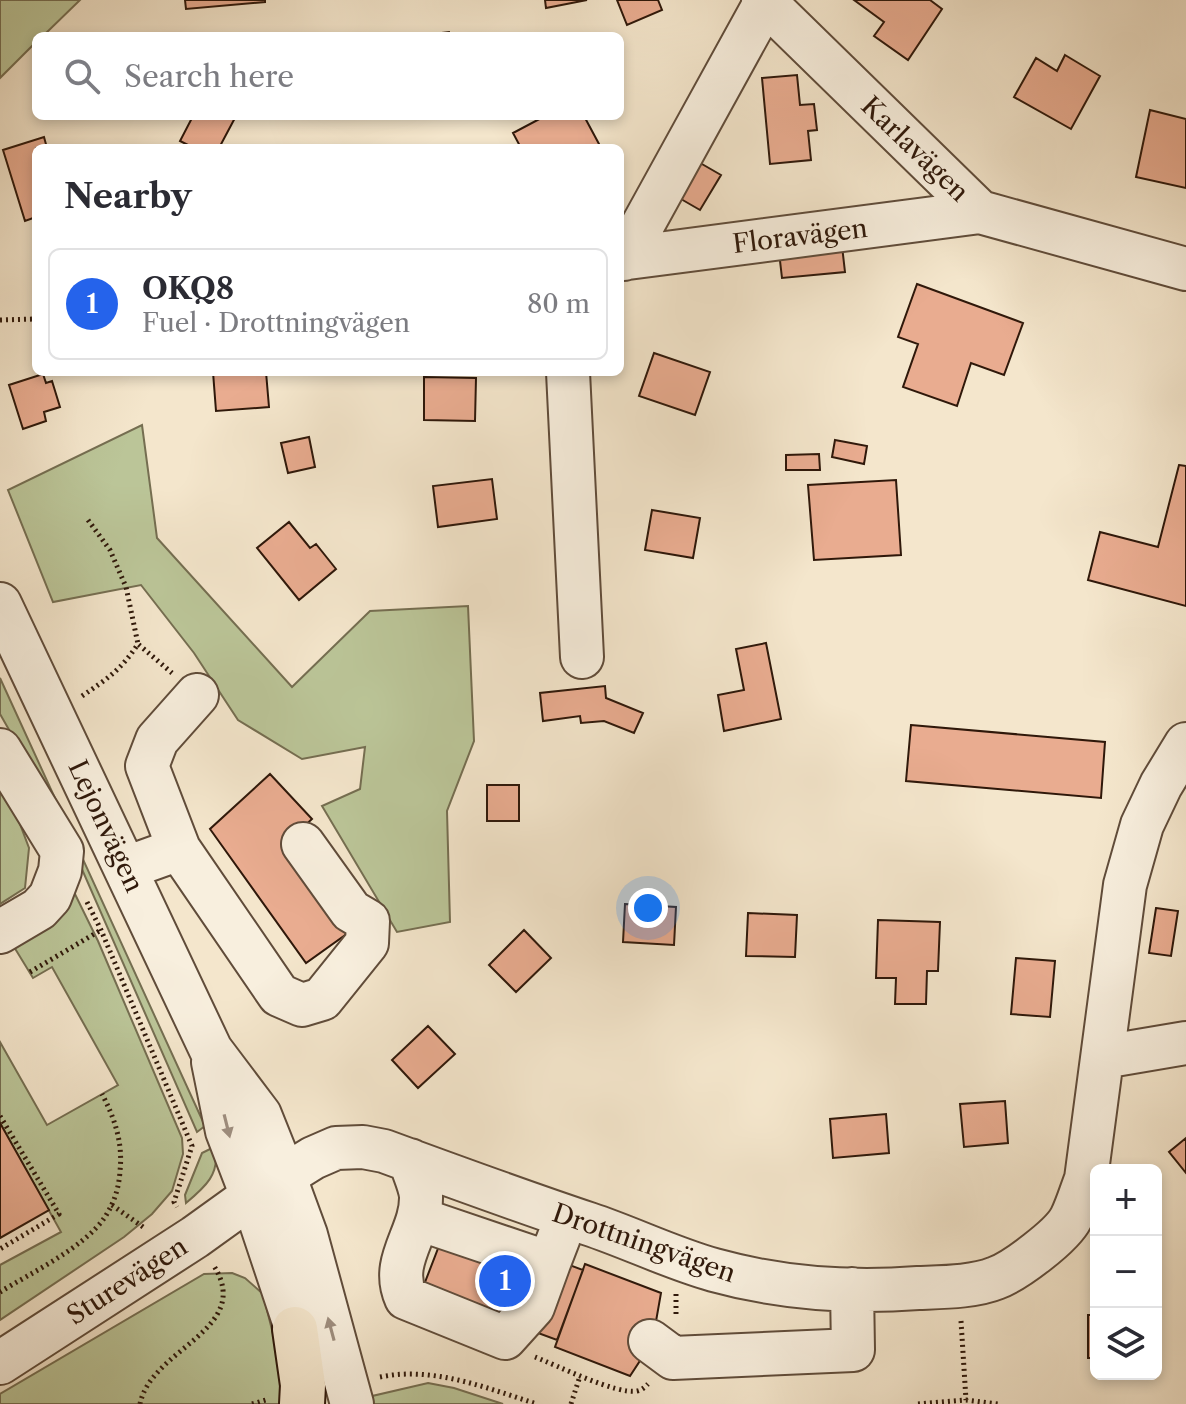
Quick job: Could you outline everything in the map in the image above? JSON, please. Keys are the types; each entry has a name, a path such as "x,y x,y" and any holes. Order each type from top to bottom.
{"main road":[{"path":"295,1329 303,1385 302,1404"}],"street":[{"name":"Karlavägen","path":"624,255 764,2 980,212 1186,269"},
{"name":"Floravägen","path":"624,259 980,212"},
{"path":"568,376 582,657"},
{"name":"Lejonvägen","path":"0,604 211,1050 227,1131 306,1235 349,1399 361,1391"},
{"path":"197,695 157,740 147,766 179,849 279,995 302,1005 322,999 367,943 368,921 351,911 303,844"},
{"name":"Drottningvägen","path":"268,1186 313,1158 336,1148 363,1147 410,1160 715,1270 792,1285 852,1289 958,1286 995,1279 1031,1258 1070,1221 1086,1179 1125,885 1142,825 1186,744"},
{"path":"0,750 62,851 60,871 50,897 39,909 0,932"},
{"path":"126,868 179,849"},
{"path":"1103,1057 1186,1043"},
{"path":"410,1160 421,1194 419,1219 402,1263 400,1285 406,1298 505,1338 533,1307 566,1217"},
{"name":"Lejonvägen","path":"268,1186 295,1329 315,1383 319,1404"},
{"name":"Sturevägen","path":"0,1363 268,1186"},
{"path":"419,1219 549,1263"},
{"path":"650,1341 673,1358 853,1350 852,1289"}],"path":[{"path":"0,320 32,319"},
{"path":"88,520 110,550 126,587 138,644 197,695"},
{"path":"77,699 125,664 138,644"},
{"path":"62,851 101,930 192,1146 174,1202"},
{"path":"30,972 101,930"},
{"path":"0,1292 72,1248 103,1220 112,1205 119,1185 122,1159 115,1122 102,1094"},
{"path":"0,1116 59,1214 0,1249"},
{"path":"112,1205 143,1227"},
{"path":"140,1404 155,1375 210,1327 218,1316 224,1297 220,1276"},
{"path":"958,1286 966,1400"},
{"path":"361,1391 392,1374 429,1373 537,1404"},
{"path":"571,1404 580,1376"},
{"path":"918,1404 966,1400 998,1404"}],"green space":[{"path":"0,0 80,0 47,32 32,32 32,46 0,78"},
{"path":"142,425 157,538 292,687 370,611 468,606 474,741 447,811 450,922 397,932 322,806 360,789 365,747 302,759 238,720 194,653 141,585 53,602 8,490"},
{"path":"0,678 205,1126 197,1132 60,819 0,714"},
{"path":"0,783 29,848 25,888 0,904"},
{"path":"71,886 98,941 182,1138 183,1154 172,1191 152,1214 124,1237 0,1320 0,1265 61,1232 0,1123 0,1042 47,1125 118,1085 52,967 33,978 11,942"},
{"path":"214,1147 216,1165 210,1179 186,1203 185,1195 202,1153"},
{"path":"232,1273 245,1278 263,1294 286,1404 0,1404 0,1394 204,1274"},
{"path":"428,1383 503,1404 373,1404 368,1397"}],"building":[{"path":"185,0 265,0 265,2 186,9"},
{"path":"545,0 587,0 546,8"},
{"path":"617,0 658,0 662,10 627,25"},
{"path":"854,0 930,0 942,9 908,60 874,36 884,22"},
{"path":"1065,55 1100,76 1071,129 1014,97 1036,58 1057,71"},
{"path":"797,75 800,105 814,104 817,130 808,131 811,160 770,164 762,78"},
{"path":"1150,110 1186,119 1186,188 1136,177"},
{"path":"191,120 234,120 221,144 186,144 180,141"},
{"path":"537,120 586,120 599,144 519,144 513,133"},
{"path":"44,137 46,144 32,144 32,218 25,221 3,150"},
{"path":"695,160 721,175 700,210 674,195"},
{"path":"842,246 845,272 782,278 779,252"},
{"path":"917,284 1023,323 1004,375 971,363 957,406 903,387 918,344 898,337"},
{"path":"654,353 710,372 695,415 639,396"},
{"path":"44,376 46,383 52,381 60,407 44,412 46,421 23,429 9,385"},
{"path":"213,376 266,376 269,407 216,411"},
{"path":"424,377 476,378 475,421 424,420"},
{"path":"309,437 315,467 288,473 281,443"},
{"path":"835,440 867,446 864,464 832,457"},
{"path":"819,454 820,470 786,470 786,455"},
{"path":"1179,465 1186,466 1186,606 1088,580 1100,532 1158,547"},
{"path":"492,479 497,519 438,527 433,486"},
{"path":"896,480 901,555 814,560 808,485"},
{"path":"652,510 700,518 693,558 645,550"},
{"path":"289,522 310,548 316,544 336,569 299,600 257,548"},
{"path":"766,643 781,719 724,731 718,695 744,690 736,649"},
{"path":"605,686 606,698 643,713 634,733 604,721 581,723 580,716 543,721 540,693"},
{"path":"911,725 1105,742 1101,798 906,781"},
{"path":"270,774 312,819 285,844 348,933 306,963 210,829"},
{"path":"487,785 519,785 519,821 487,821"},
{"path":"625,904 676,907 674,945 623,942"},
{"path":"1156,908 1178,911 1171,956 1149,953"},
{"path":"748,913 797,915 795,957 746,956"},
{"path":"878,920 940,922 938,971 927,971 926,1004 895,1004 896,978 876,978"},
{"path":"524,930 551,958 516,992 489,965"},
{"path":"1016,958 1055,961 1050,1017 1011,1014"},
{"path":"428,1026 455,1054 418,1088 392,1060"},
{"path":"1005,1101 1008,1143 964,1147 960,1104"},
{"path":"886,1114 889,1153 833,1158 830,1119"},
{"path":"0,1123 49,1210 0,1238"},
{"path":"1186,1138 1186,1173 1169,1152"},
{"path":"449,1220 583,1270 557,1340 422,1290"},
{"path":"585,1264 661,1293 647,1350 630,1376 555,1347"},
{"path":"1088,1315 1090,1315 1090,1358"}],"place":[{"name":"OKQ8","path":"505,1281"}]}
